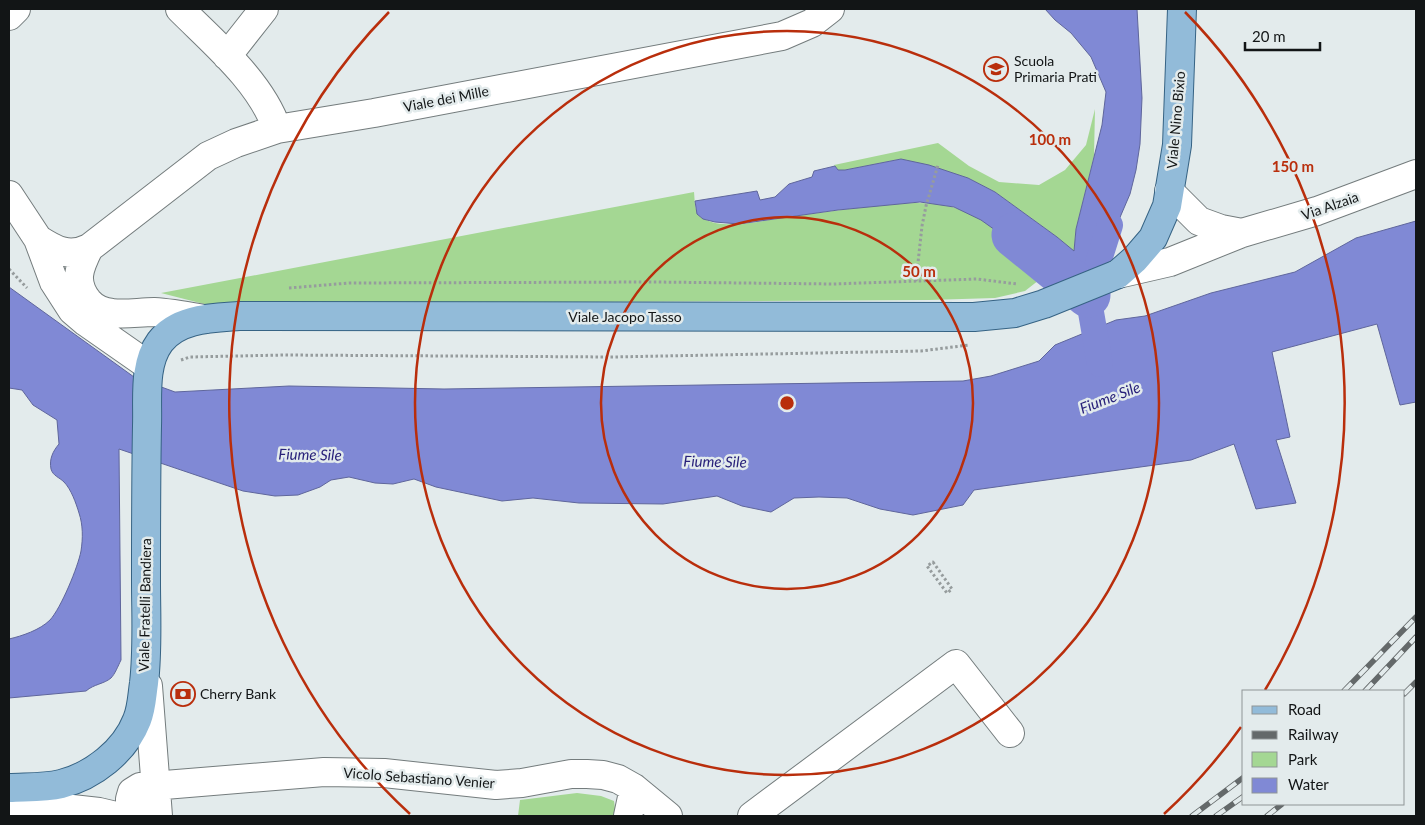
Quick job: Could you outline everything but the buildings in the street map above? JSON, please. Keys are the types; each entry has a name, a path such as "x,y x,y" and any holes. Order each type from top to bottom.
{"main road":[{"name":"Viale Nino Bixio","path":"1118,274 1135,260 1153,238 1167,206 1177,145 1182,9"},
{"name":"Viale Jacopo Tasso","path":"149,366 151,356 160,341 167,334 183,324 204,319 240,316 974,317 1015,313 1044,304 1118,274"},
{"name":"Viale Fratelli Bandiera","path":"9,788 62,784 81,776 105,762 119,748 137,721 142,704 147,656 146,515 149,366"}],"street":[{"path":"9,16 16,9"},
{"path":"180,9 227,56 260,94 274,118 277,129"},
{"path":"227,56 264,9"},
{"name":"Viale dei Mille","path":"89,248 208,156 236,143 277,129 374,113 782,36 812,23 830,9"},
{"name":"Via Alzaia","path":"1118,274 1170,262 1242,233 1318,212 1416,174"},
{"name":"Via Alzaia","path":"1169,191 1199,221 1221,229 1242,233"},
{"path":"9,195 38,239 54,282 72,310 149,366"},
{"path":"38,239 62,253 81,253 89,248"},
{"name":"Viale Jacopo Tasso","path":"89,248 81,263 78,280 80,290 92,305 100,310 111,313 154,312 204,319"},
{"path":"147,656 151,740 157,802"},
{"path":"752,816 956,664 1010,733"},
{"name":"Vicolo Sebastiano Venier","path":"119,813 130,799 132,792 140,787 157,802 324,772 384,773 496,785 522,783 571,774 603,775 618,779 634,788 668,816"},
{"path":"628,816 634,788"},
{"path":"9,802 119,813"}],"path":[{"path":"916,281 922,226 938,165"},
{"path":"9,268 25,287"},
{"path":"282,288 349,283 655,282 833,284 977,279 1022,285"},
{"path":"180,360 190,357 285,355 612,357 921,351"},
{"path":"933,562 952,589 947,593 927,566 933,562"}],"green space":[{"path":"1095,109 1094,156 1076,229 1074,252 1057,237 995,192 968,178 901,159 845,170 838,170 834,165 938,143 969,166 999,182 1039,185 1065,170 1086,145"},
{"path":"694,192 698,214 704,219 722,224 743,224 898,204 919,203 952,207 965,211 990,225 1048,273 1025,291 995,298 929,300 204,304 161,293"},
{"path":"577,793 601,796 614,801 616,816 518,816 520,800"}],"water":[{"path":"1045,9 1137,9 1142,98 1140,144 1130,194 1106,250 1107,256 1058,275 1048,273 1023,250 981,220 954,207 920,202 838,210 739,224 715,222 703,219 697,214 695,201 757,191 760,200 775,197 789,184 812,177 814,171 835,166 838,170 845,170 901,159 929,165 968,178 995,192 1074,251 1076,229 1102,125 1106,92 1091,57 1071,33"},
{"name":"Fiume Sile","path":"1416,221 1416,402 1400,405 1377,324 1272,352 1290,437 1276,440 1296,503 1256,509 1234,444 1191,460 974,490 963,505 913,515 880,509 847,498 819,497 794,498 771,512 742,506 717,496 663,504 579,503 533,498 502,501 436,487 414,479 393,484 375,483 349,477 331,480 320,487 298,495 275,496 243,491 119,449 121,660 111,678 86,691 9,698 9,639 36,630 46,624 54,614 64,597 76,567 81,551 82,527 73,496 67,485 51,469 52,455 59,444 57,420 33,405 22,390 9,388 9,287 134,377 175,392 289,386 444,389 963,381 991,376 1039,361 1055,345 1116,320 1145,316 1211,293 1295,272 1356,238"}],"waterway":[{"path":"1100,364 1088,295 1110,225"},
{"path":"1014,235 1088,295"}],"railway":[{"path":"1345,690 1416,617"},
{"path":"1366,690 1416,637"},
{"path":"1405,693 1416,682"},
{"path":"1192,816 1242,778"},
{"path":"1216,816 1242,797"},
{"path":"1267,816 1281,805"}],"place":[{"name":"Scuola Primaria Prati","path":"996,69"},
{"name":"Cherry Bank","path":"183,694"}]}
